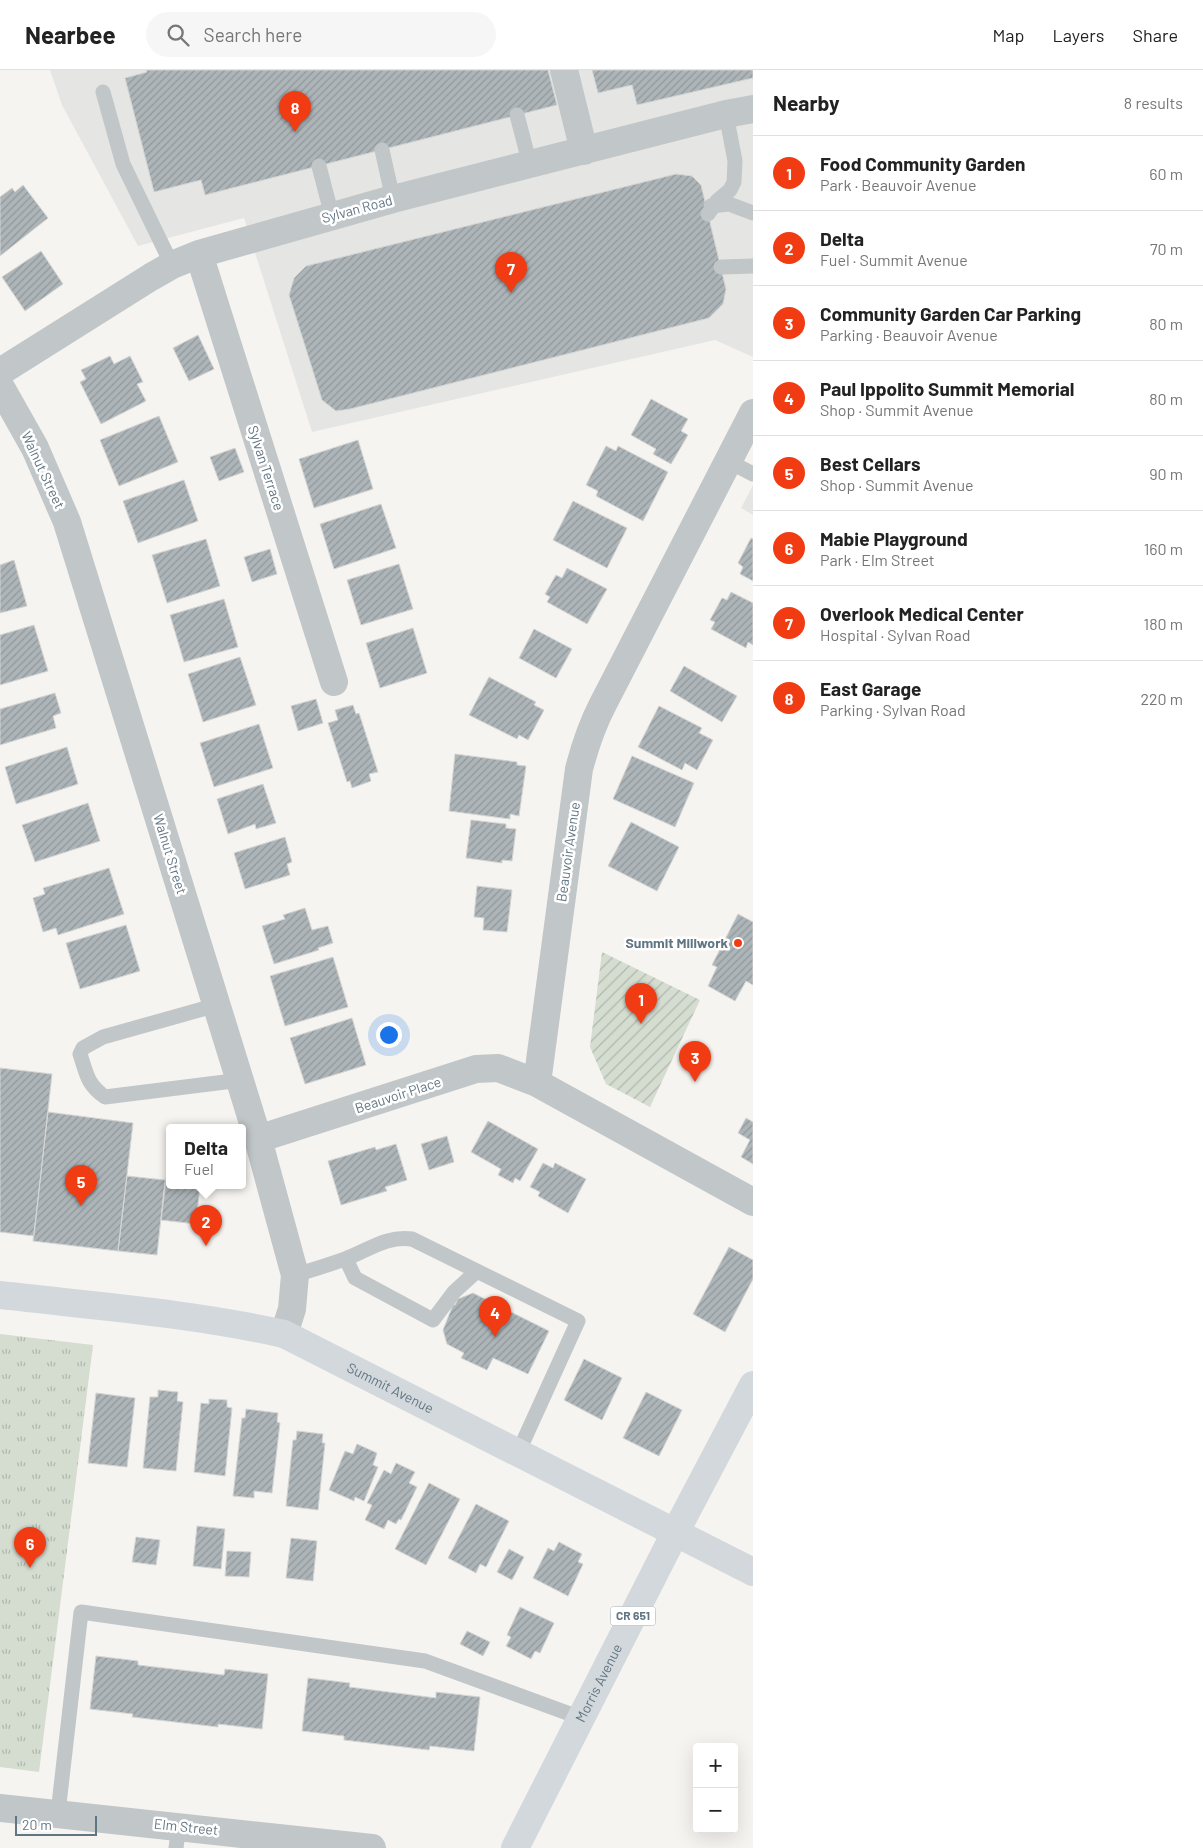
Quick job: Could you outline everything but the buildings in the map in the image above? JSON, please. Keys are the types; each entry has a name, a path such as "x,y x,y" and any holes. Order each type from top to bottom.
{"street":[{"path":"564,70 584,151"},
{"name":"Sylvan Road","path":"0,372 172,265 199,254 393,199 743,112"},
{"name":"Sylvan Terrace","path":"199,254 334,682"},
{"name":"Walnut Street","path":"0,386 35,448 67,522 241,1080 296,1275 292,1309 284,1334"},
{"name":"Beauvoir Avenue","path":"537,1083 579,769 584,749 591,728 603,704 728,461 751,423"},
{"name":"Beauvoir Place","path":"258,1138 476,1069 498,1068 537,1083"},
{"path":"537,1083 753,1202"},
{"name":"Summit Avenue","path":"0,1295 208,1319 284,1334 753,1572"},
{"name":"Morris Avenue","path":"515,1848 753,1385"},
{"name":"Elm Street","path":"0,1808 58,1813 177,1837 372,1848"}],"lane":[{"path":"103,92 123,164 172,265"},
{"path":"743,112 735,161 734,182 730,190 707,211 729,204 753,213"},
{"path":"517,115 530,165"},
{"path":"382,150 393,199"},
{"path":"319,166 332,216"},
{"path":"721,267 753,266"},
{"path":"728,461 753,474"},
{"path":"217,1006 103,1037 83,1048 80,1054 87,1077 93,1088 105,1097 241,1080"},
{"path":"296,1275 346,1259 390,1239 402,1237 412,1239 578,1321 518,1453"},
{"path":"346,1259 354,1278 434,1320 454,1292 477,1271"},
{"path":"58,1813 81,1612 425,1661 581,1718"}],"shaded area":[{"path":"50,70 753,70 753,357 715,340 312,432 244,218 138,246 62,105"},
{"path":"753,485 753,515 741,508"}],"green space":[{"path":"602,952 700,1000 650,1107 606,1084 590,1047"},
{"path":"0,1334 93,1345 39,1772 0,1767"}],"place":[{"name":"East Garage","path":"295,132"},
{"name":"Overlook Medical Center","path":"511,293"},
{"name":"Summit Millwork","path":"738,943"},
{"name":"Food Community Garden","path":"641,1024"},
{"name":"Community Garden Car Parking","path":"695,1082"},
{"name":"Best Cellars","path":"81,1206"},
{"name":"Delta","path":"206,1246"},
{"name":"Paul Ippolito Summit Memorial","path":"495,1337"},
{"name":"Mabie Playground","path":"30,1568"}]}
